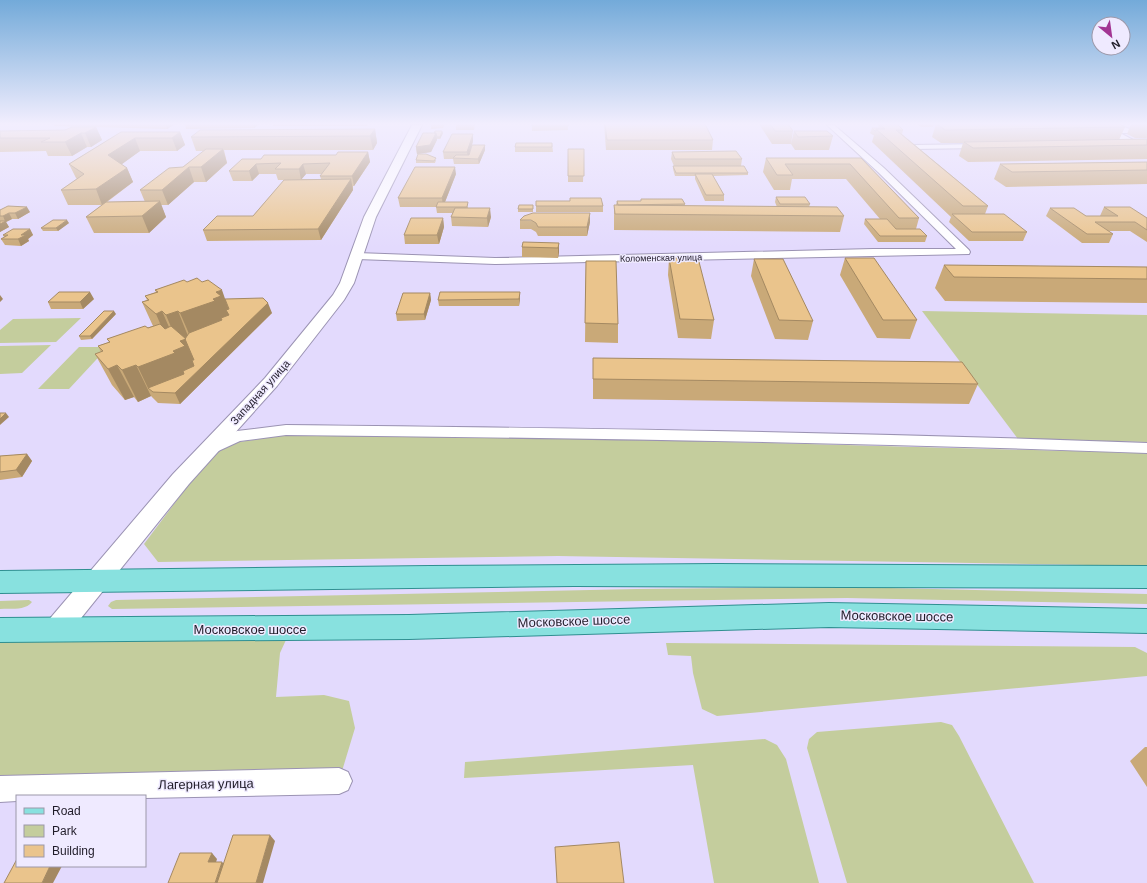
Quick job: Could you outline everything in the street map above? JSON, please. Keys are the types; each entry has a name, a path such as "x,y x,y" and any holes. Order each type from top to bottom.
{"main road":[{"path":"0,582 435,575 835,574 1147,577"},
{"name":"Московское шоссе","path":"0,630 409,627 829,615 1147,621"}],"street":[{"name":"Западная улица","path":"56,630 208,449 271,382 332,306 347,283 370,217 396,166"},
{"name":"Коломенская улица","path":"356,256 495,261 873,252 965,252 877,166"},
{"path":"208,449 237,436 286,430 582,432 931,440 1147,448"},
{"name":"Лагерная улица","path":"0,789 339,781"}],"green space":[{"path":"922,311 1147,315 1147,442 1018,439"},
{"path":"81,318 56,342 0,343 0,330 13,319"},
{"path":"51,345 22,373 0,374 0,346"},
{"path":"79,347 108,347 69,389 38,389"},
{"path":"285,435 466,435 1143,453 1147,454 1147,566 558,556 158,562 144,544 210,456 232,443"},
{"path":"847,587 1147,594 1147,604 847,598 112,609 108,606 111,602 116,600 637,589"},
{"path":"29,600 32,602 26,607 0,609 0,601"},
{"path":"291,629 280,653 276,697 324,695 349,701 355,728 339,781 0,789 0,631"},
{"path":"666,643 1135,647 1147,653 1147,676 717,716 702,709 693,673 691,656 668,655"},
{"path":"941,722 952,725 959,736 1034,883 847,883 807,748 809,739 817,732"},
{"path":"765,739 777,745 786,759 819,883 714,883 693,765 464,778 465,762"}],"building":[{"path":"72,166 124,166 127,168 96,189 61,190 84,174"},
{"path":"202,166 189,167 162,190 140,190 169,168"},
{"path":"234,166 254,166 249,171 229,171"},
{"path":"278,166 301,166 299,169 275,169"},
{"path":"328,166 359,166 352,176 320,176"},
{"path":"568,166 584,166 584,176 568,176"},
{"path":"673,166 744,166 748,173 676,173"},
{"path":"771,166 787,166 793,175 777,175"},
{"path":"852,166 869,166 919,218 899,218"},
{"path":"918,166 940,166 988,206 963,206"},
{"path":"1003,166 1147,166 1147,170 1012,172"},
{"path":"415,167 455,167 442,198 398,198"},
{"path":"695,174 712,174 724,195 706,195"},
{"path":"351,179 318,229 203,230 217,216 253,216 284,180"},
{"path":"776,197 805,197 810,204 780,204"},
{"path":"570,198 601,198 603,206 536,206 536,201 570,201"},
{"path":"641,199 682,199 685,204 618,205 617,201 641,201"},
{"path":"160,201 142,216 86,217 106,202"},
{"path":"438,202 468,202 467,207 436,207"},
{"path":"519,205 533,205 533,209 518,209"},
{"path":"614,205 837,207 844,216 615,214"},
{"path":"8,206 27,207 15,213 0,216 0,210"},
{"path":"1104,207 1130,207 1147,218 1147,230 1135,222 1095,222 1113,234 1087,234 1050,208 1074,208 1086,216 1118,216"},
{"path":"455,208 490,208 487,218 451,217"},
{"path":"533,213 590,213 587,227 538,227 536,223 531,220 520,220 524,216"},
{"path":"952,214 1004,214 1027,232 972,232"},
{"path":"411,218 443,218 437,235 404,235"},
{"path":"865,219 887,219 896,229 920,229 927,236 880,236"},
{"path":"53,220 67,220 56,228 41,228"},
{"path":"13,229 30,229 21,235 26,235 18,239 1,239 8,235 3,235"},
{"path":"523,242 559,243 558,248 522,247"},
{"path":"669,258 698,258 714,320 680,319"},
{"path":"845,258 874,258 917,320 883,320"},
{"path":"754,259 783,259 813,321 779,320"},
{"path":"586,261 616,261 618,324 585,323"},
{"path":"944,265 1147,267 1147,279 954,277"},
{"path":"197,278 202,282 208,280 222,290 216,292 221,296 213,299 215,301 180,313 178,311 166,315 162,311 156,314 142,302 149,300 145,296 158,292 155,290 184,280 187,282"},
{"path":"59,292 90,292 80,302 48,302"},
{"path":"440,292 520,292 519,299 438,300"},
{"path":"403,293 430,293 424,314 396,314"},
{"path":"263,298 268,303 175,393 153,392 148,388 184,374 183,371 194,366 192,360 194,360 185,339 189,333 222,320 221,318 229,315 226,310 229,309 225,299"},
{"path":"104,311 114,311 90,336 79,336"},
{"path":"160,324 165,329 171,326 186,339 180,341 185,346 173,351 175,353 138,367 136,365 122,370 117,365 108,369 95,354 103,351 98,346 110,342 107,339 145,326 148,328"},
{"path":"593,358 962,362 978,384 593,379"},
{"path":"0,413 6,413 0,419"},
{"path":"27,454 16,470 0,472 0,456"},
{"path":"233,835 270,835 256,883 217,883"},
{"path":"619,842 624,883 557,883 555,847"},
{"path":"180,853 212,853 208,862 222,862 215,883 168,883"},
{"path":"16,861 16,867 50,867 42,883 4,883"}]}
